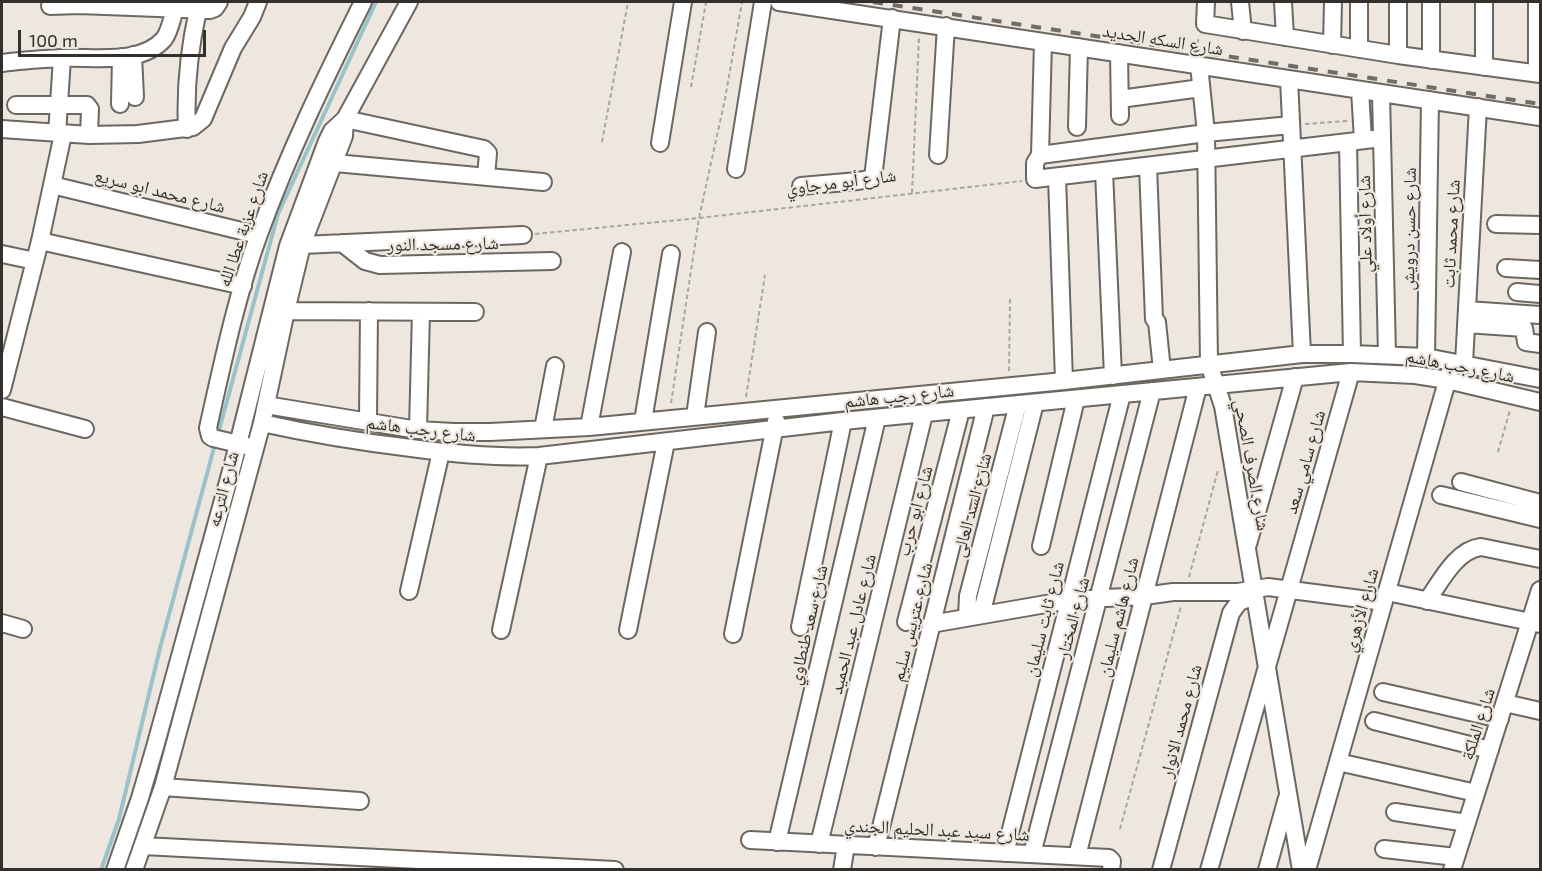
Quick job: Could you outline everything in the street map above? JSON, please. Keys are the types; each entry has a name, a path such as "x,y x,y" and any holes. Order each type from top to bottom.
{"street":[{"path":"50,6 79,3 198,10 213,9 219,2"},
{"path":"2,129 89,135 138,134 193,127 203,119 233,48 252,17 258,2"},
{"name":"شارع عزبة عطا الله","path":"234,447 210,436 208,428 243,286 258,235 303,124 363,2"},
{"name":"شارع الترعه","path":"134,870 163,788 234,447 288,246 327,141 332,131 345,119 409,2"},
{"path":"660,143 683,2"},
{"path":"736,169 763,2"},
{"name":"شارع السكه الحديد","path":"779,2 1119,53 1197,59 1289,79 1540,117"},
{"path":"1206,2 1205,24 1431,60 1539,73 1537,2"},
{"path":"1240,2 1243,31"},
{"path":"1283,2 1284,37"},
{"path":"1332,45 1333,2"},
{"path":"1359,2 1359,49"},
{"path":"1398,2 1398,55"},
{"path":"1431,2 1431,60"},
{"path":"1484,2 1484,67"},
{"path":"2,63 127,56 149,49 162,41 175,9"},
{"path":"187,129 186,97 189,56 198,10"},
{"path":"801,186 873,178 892,18"},
{"path":"938,155 946,26"},
{"path":"1043,42 1040,155 1035,163 1035,179 1382,138"},
{"path":"1077,128 1079,47"},
{"path":"1119,53 1120,107 1202,88"},
{"path":"127,56 128,101"},
{"path":"2,390 52,185 60,134 62,58"},
{"name":"شارع الصرف الصحي","path":"1197,59 1206,133 1209,364 1223,406 1301,870"},
{"path":"1289,79 1302,354"},
{"path":"1352,354 1355,141 1362,119 1360,90"},
{"name":"شارع أولاد علي","path":"1381,93 1387,355"},
{"name":"شارع حسن درويش","path":"1426,357 1430,100"},
{"path":"16,105 88,106 89,135"},
{"name":"شارع محمد ثابت","path":"1458,362 1466,317 1478,107"},
{"path":"345,119 484,149 488,153 486,177"},
{"name":"شارع الترعه","path":"234,447 262,423 302,245 345,136 345,119"},
{"path":"1040,155 1206,133 1291,125"},
{"path":"335,164 543,182"},
{"path":"1148,166 1154,319 1157,322 1162,370"},
{"path":"1104,171 1113,376"},
{"path":"1057,177 1064,381"},
{"name":"شارع محمد ابو سريع","path":"52,185 258,235"},
{"path":"1496,224 1540,225"},
{"path":"302,245 524,235"},
{"path":"40,241 243,286"},
{"name":"شارع مسجد النور","path":"342,243 365,261 380,265 552,261"},
{"path":"589,426 622,252"},
{"path":"2,254 35,261"},
{"path":"643,421 671,254"},
{"path":"1506,268 1540,270"},
{"path":"1517,292 1540,294"},
{"path":"286,311 475,312"},
{"path":"368,420 369,311"},
{"path":"418,430 421,312"},
{"path":"1466,317 1540,315"},
{"path":"1466,317 1524,328 1526,342 1540,344"},
{"path":"695,416 707,333"},
{"name":"شارع رجب هاشم","path":"266,405 418,430 466,432 543,429 669,419 1113,376 1302,354 1426,357 1540,379"},
{"name":"شارع الأزهري","path":"1307,870 1448,380 1458,362"},
{"path":"543,429 555,366"},
{"name":"شارع رجب هاشم","path":"262,423 316,434 436,451 506,458 877,418 1351,372 1415,375 1448,380 1540,402"},
{"name":"شارع سامي سعد","path":"1209,870 1351,372"},
{"path":"1247,548 1295,377"},
{"name":"شارع هاشم سليمان","path":"1077,856 1198,387"},
{"name":"شارع المختار","path":"1032,854 1152,391"},
{"name":"شارع ثابت سليمان","path":"1005,853 1122,394"},
{"path":"1041,546 1076,399"},
{"name":"شارع السد العالى","path":"974,616 968,596 1026,403"},
{"path":"2,407 85,429"},
{"name":"شارع عتريس سليم","path":"876,847 986,407"},
{"path":"733,634 778,408"},
{"name":"شارع ابو حرب","path":"906,622 961,410"},
{"name":"شارع عادل عبد الحميد","path":"819,844 924,414"},
{"name":"شارع سعد طنطاوي","path":"777,842 877,418"},
{"path":"800,627 843,422"},
{"path":"409,591 436,451 435,431"},
{"path":"628,630 666,442"},
{"path":"115,870 140,798 234,447"},
{"path":"501,630 539,456"},
{"path":"1461,482 1540,503"},
{"path":"1441,495 1540,519"},
{"path":"1427,601 1458,558 1473,548 1482,547 1540,559"},
{"path":"931,624 1069,600 1143,597 1185,591 1254,593 1268,587 1427,601 1535,623"},
{"name":"شارع الملكة","path":"1454,863 1502,711 1535,623 1540,590"},
{"name":"شارع محمد الانوار","path":"1161,870 1231,613 1239,602 1254,593"},
{"path":"2,623 23,628"},
{"path":"1383,692 1502,711 1540,711"},
{"path":"1374,721 1490,750"},
{"path":"1338,762 1476,793"},
{"path":"163,788 360,801"},
{"path":"1267,870 1288,793"},
{"path":"1395,813 1467,823"},
{"name":"شارع سيد عبد الحليم الجندي","path":"750,840 1109,858 1112,861 1111,870"},
{"path":"842,870 846,845"},
{"path":"143,846 386,864 615,870"},
{"path":"1384,849 1454,863"}],"path":[{"path":"602,142 628,2"},
{"path":"691,87 706,2"},
{"path":"669,419 699,218 725,99 741,2"},
{"path":"912,194 920,23"},
{"path":"1197,40 1197,59"},
{"path":"1291,125 1362,119"},
{"name":"شارع أبو مرجاوي","path":"524,235 699,218 1035,179"},
{"path":"743,411 765,275"},
{"path":"1009,386 1010,299"},
{"path":"1498,452 1514,396"},
{"path":"1120,829 1218,469"}],"waterway":[{"path":"218,434 278,214 376,2"},
{"path":"101,870 119,819 160,648 215,444"}],"railway":[{"path":"873,2 1540,104"}]}
